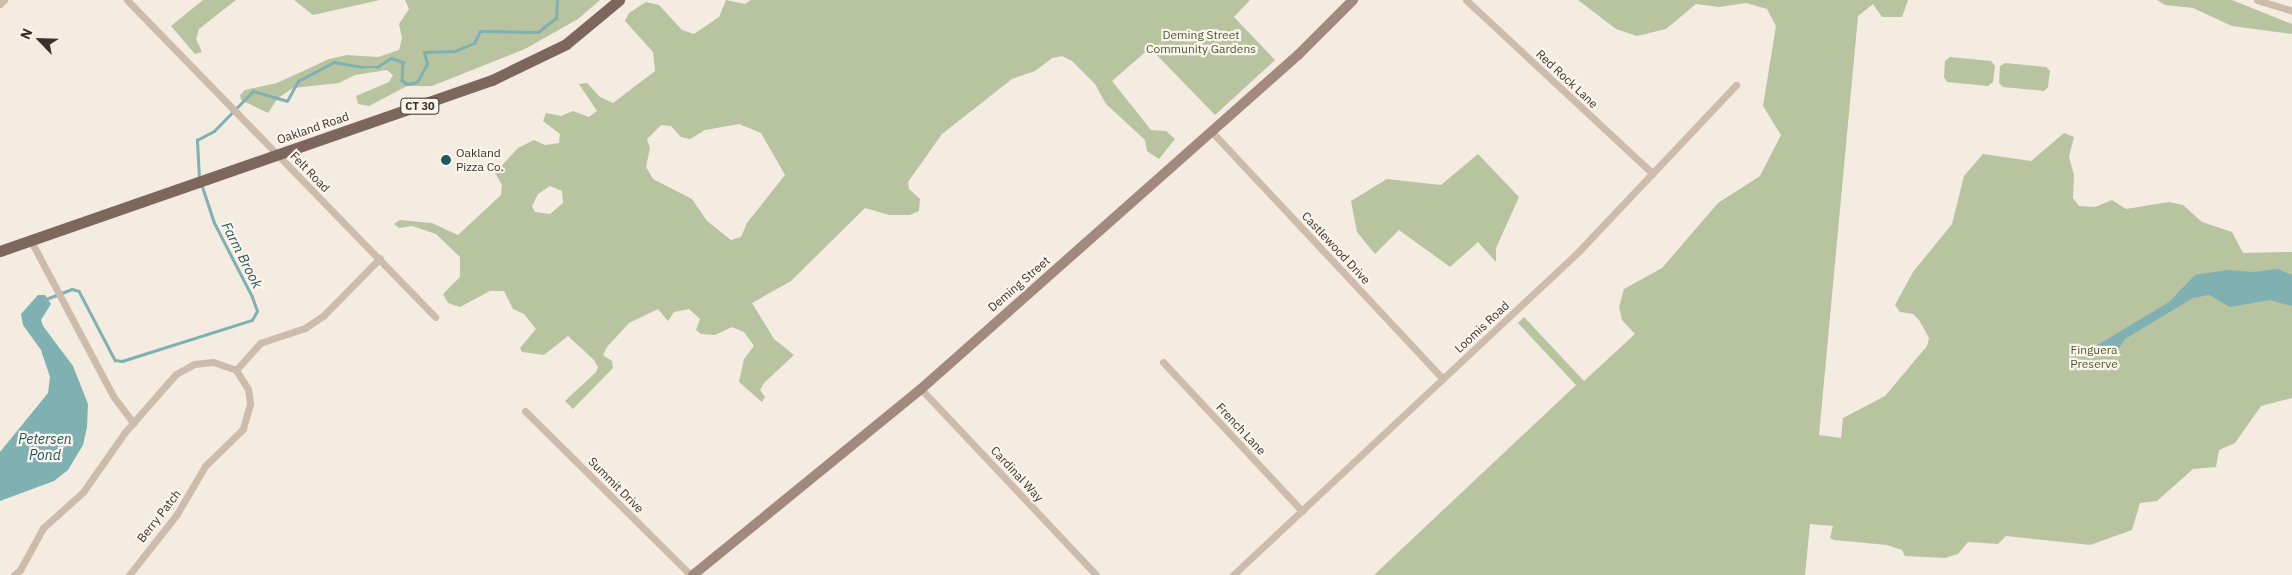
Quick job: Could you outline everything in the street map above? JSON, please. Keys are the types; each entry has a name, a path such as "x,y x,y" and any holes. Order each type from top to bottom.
{"main road":[{"name":"Oakland Road","path":"0,251 529,65 566,44 619,0"}],"street":[{"path":"0,4 4,0"},
{"name":"Felt Road","path":"127,0 380,258 435,317"},
{"name":"Deming Street","path":"692,575 921,389 1305,49 1353,0"},
{"name":"Red Rock Lane","path":"1466,0 1653,174"},
{"path":"2257,0 2292,11"},
{"name":"Loomis Road","path":"1233,575 1578,252 1736,85"},
{"name":"Castlewood Drive","path":"1212,132 1444,379"},
{"path":"31,241 113,396 133,422"},
{"path":"14,575 20,570 43,528 83,492 133,422 176,374 194,364 212,362 236,370 260,343 305,328 323,316 380,258"},
{"name":"French Lane","path":"1163,362 1302,511"},
{"name":"Berry Patch","path":"129,575 177,514 205,466 243,429 250,404 248,389 236,370"},
{"name":"Cardinal Way","path":"921,389 1096,575"},
{"name":"Summit Drive","path":"525,411 692,575"}],"green space":[{"path":"203,0 236,0 199,29 196,39 202,52 195,54 171,26"},
{"path":"294,0 380,0 313,15"},
{"path":"405,0 600,0 578,19 525,49 432,86 407,86 369,106 358,104 356,96 389,82 393,75 387,70 355,75 339,83 293,88 278,98 268,113 241,100 240,95 245,90 277,83 329,59 347,55 378,57 399,50 402,38 399,24 409,9"},
{"name":"Deming Street Community Gardens","path":"726,0 745,4 751,0 1250,0 1234,17 1275,60 1215,115 1150,48 1112,81 1151,130 1166,131 1175,139 1159,159 1147,151 1145,140 1106,104 1095,84 1072,61 1062,56 1052,58 1035,71 1012,79 942,134 908,182 909,189 920,199 919,211 910,215 889,215 865,208 791,281 752,303 774,339 794,355 764,383 760,390 765,397 762,402 739,382 744,359 754,346 744,332 732,327 715,335 701,334 696,330 700,319 689,309 674,312 668,321 658,309 629,323 607,347 603,355 612,361 613,368 573,409 565,401 596,372 598,367 594,360 568,336 544,355 522,352 520,348 536,329 524,314 513,309 504,291 490,291 460,307 448,303 443,294 460,277 460,257 436,234 412,226 399,228 394,224 400,220 432,223 458,235 501,195 502,185 495,173 518,148 534,140 545,145 559,143 560,134 543,121 546,113 561,116 573,111 589,117 597,111 579,84 587,83 600,97 613,103 655,71 653,52 625,21 629,13 646,2 659,5 682,30 694,34 719,17","holes":["739,124 761,133 785,175 747,223 741,237 731,240 707,221 692,199 653,179 646,167 650,148 647,139 661,125 671,126 681,137 690,139 705,130","550,186 562,191 563,203 550,214 535,212 532,206 538,194"]},
{"name":"Finguera Preserve","path":"1578,0 1908,0 1902,17 1882,17 1873,4 1858,16 1819,435 1841,438 1843,418 1885,396 1927,346 1929,338 1919,320 1913,314 1900,312 1895,305 1913,272 1952,224 1964,176 1983,154 2031,161 2064,133 2074,137 2069,157 2074,175 2073,198 2079,206 2095,207 2112,200 2126,209 2169,202 2183,205 2202,222 2232,232 2243,253 2292,252 2292,398 2261,406 2235,443 2219,450 2216,467 2193,469 2157,501 2140,503 2132,530 2090,545 2006,536 1998,544 1968,542 1958,554 1945,558 1905,556 1902,550 1887,545 1834,540 1830,538 1833,526 1810,524 1805,575 1374,575 1576,385 1518,323 1524,317 1584,381 1635,334 1622,320 1619,307 1624,289 1662,268 1718,203 1760,176 1781,135 1763,106 1776,26 1767,9 1746,3 1719,7 1696,4 1666,29 1637,36 1616,29"},
{"path":"2157,0 2232,0 2292,24 2292,34 2232,26 2193,8 2165,5"},
{"path":"1950,57 1991,61 1995,66 1993,82 1988,86 1947,82 1944,77 1945,61"},
{"path":"2005,63 2046,67 2050,71 2048,87 2044,91 2003,87 1999,83 2000,66"},
{"path":"1478,154 1519,197 1496,248 1496,262 1478,242 1450,267 1399,230 1375,254 1357,232 1351,201 1387,179 1441,185"}],"water":[{"path":"2278,269 2292,275 2292,306 2270,300 2230,307 2209,295 2193,298 2125,339 2117,351 2086,352 2169,302 2195,275 2227,270 2254,272"},
{"name":"Petersen Pond","path":"38,295 45,295 51,304 41,320 43,326 73,366 88,404 87,427 83,445 68,470 54,481 0,501 0,452 48,393 50,377 41,350 23,325 21,314"}],"waterway":[{"name":"Farm Brook","path":"199,179 197,140 214,131 253,91 287,101 298,81 334,62 363,67 377,67 391,58 403,62 402,80 407,84 417,82 427,64 424,52 455,51 474,43 480,31 538,32 556,18 557,0"},
{"name":"Farm Brook","path":"46,299 72,289 79,291 115,360 122,361 252,320 257,311 252,297 214,223 201,184"}],"place":[{"name":"Oakland Pizza Co.","path":"446,160"}]}
